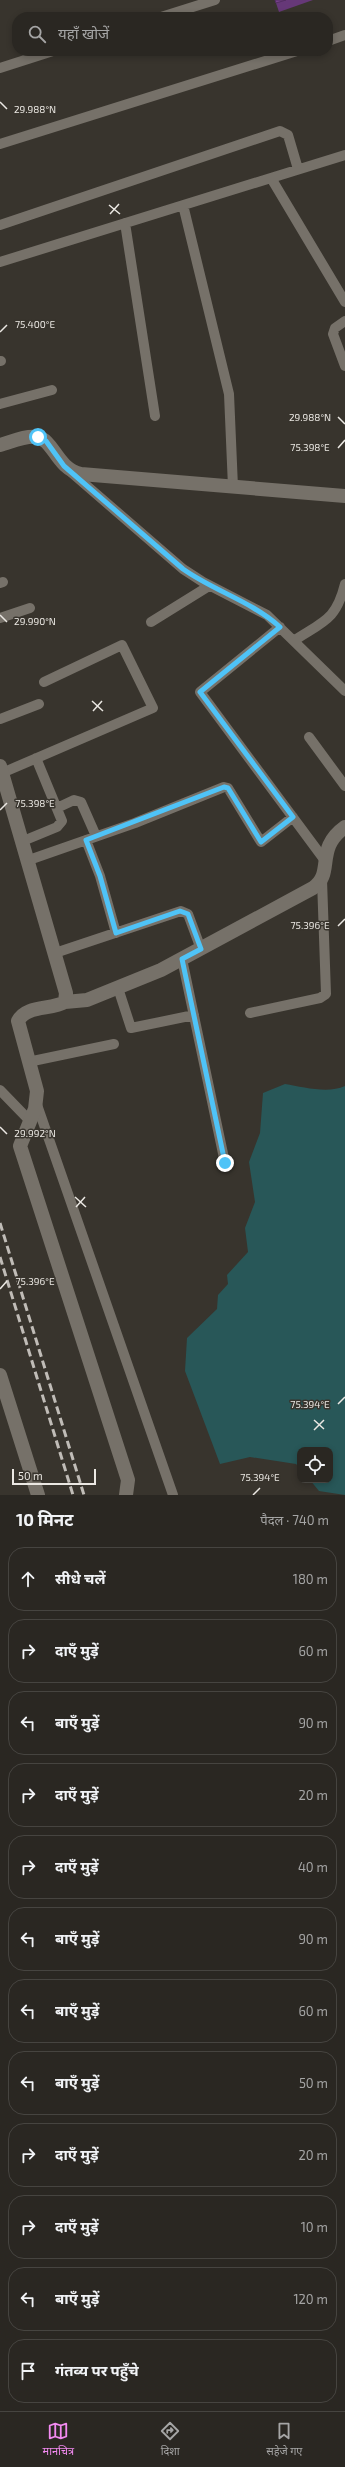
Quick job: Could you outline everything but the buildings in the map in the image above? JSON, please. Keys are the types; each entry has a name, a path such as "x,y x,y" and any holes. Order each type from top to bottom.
{"main road":[{"path":"0,445 38,437 46,441 64,466 71,472 345,496"},
{"path":"1,769 66,992 65,1002"},
{"path":"126,1495 128,1480 20,1146 30,1122 36,1102 37,1091 18,1020 21,1015 26,1012 57,1007 65,1002 88,1000 118,988 182,959 313,888 322,880 328,845 337,833 345,827"},
{"path":"0,1375 38,1495"}],"street":[{"path":"177,12 215,0"},
{"path":"333,39 345,35"},
{"path":"0,68 37,56"},
{"path":"0,144 282,56"},
{"path":"0,224 280,131 288,135 298,170"},
{"path":"0,262 345,155"},
{"path":"271,178 345,302"},
{"path":"183,205 229,394 233,486"},
{"path":"125,223 156,416"},
{"path":"345,321 335,328 333,334 345,366"},
{"path":"0,404 52,390"},
{"path":"71,472 174,562 209,586 253,606 280,627 295,640 345,691"},
{"path":"295,640 341,610 345,584"},
{"path":"151,622 209,586"},
{"path":"0,618 30,608"},
{"path":"280,627 200,692 326,862"},
{"path":"1,769 36,758 150,710 154,705 122,645 44,682"},
{"path":"0,719 39,704"},
{"path":"309,737 345,786"},
{"path":"23,841 61,823 57,808 36,758"},
{"path":"28,860 86,840 226,787 261,842 293,817"},
{"path":"57,808 74,800 81,802 96,836"},
{"path":"86,840 100,876 116,933"},
{"path":"250,1013 320,998 326,994 322,880"},
{"path":"54,953 183,911 188,914 201,949"},
{"path":"182,959 225,1163"},
{"path":"118,988 131,1028 194,1015"},
{"path":"28,1062 114,1044"},
{"path":"0,1090 30,1122"},
{"path":"36,1102 173,1495"}],"water":[{"path":"285,1084 323,1090 345,1086 345,1495 319,1491 312,1483 333,1483 333,1447 297,1447 297,1465 250,1457 220,1464 185,1371 187,1338 217,1309 218,1295 228,1284 227,1275 248,1252 245,1228 255,1202 249,1162 260,1133 263,1093"}],"railway":[{"path":"0,1223 84,1495"},
{"path":"0,1257 73,1495"}],"route":[{"path":"38,437 46,441 64,466 183,569 203,582 253,606 267,615 280,627 200,692 293,817 261,842 258,840 228,788 224,787 135,823 86,840 100,876 100,883 116,933 180,911 184,911 188,914 201,949 182,959 225,1163"}]}
